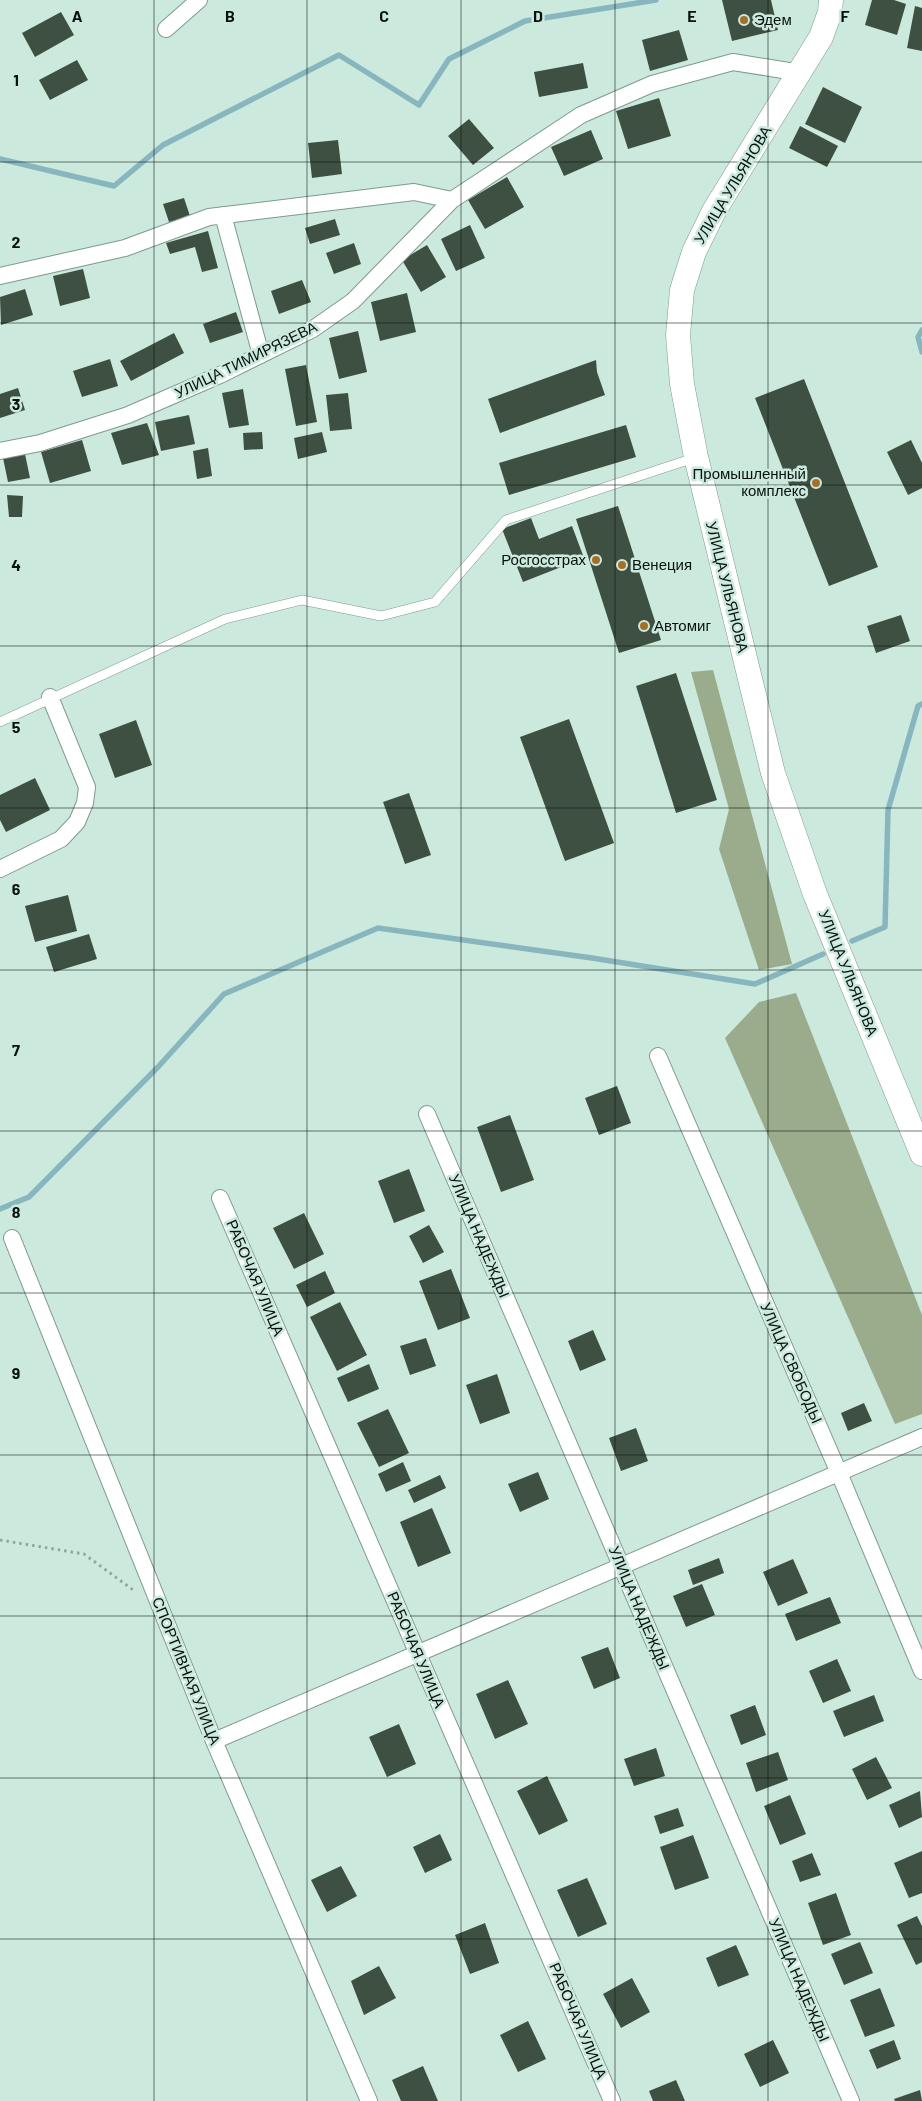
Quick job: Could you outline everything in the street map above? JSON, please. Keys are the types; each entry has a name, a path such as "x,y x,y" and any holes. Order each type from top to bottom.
{"main road":[{"name":"УЛИЦА УЛЬЯНОВА","path":"831,0 830,12 821,37 801,73 714,211 694,252 682,290 678,336 682,384 696,457 773,773 815,894 922,1154"}],"street":[{"path":"166,29 199,0"},
{"name":"УЛИЦА ТИМИРЯЗЕВА","path":"0,451 40,443 128,415 220,375 313,329 353,301 452,200 581,115 652,84 733,62 801,73"},
{"path":"0,276 125,248 209,217 414,192 452,200"},
{"path":"223,216 261,355"},
{"path":"0,869 61,838 77,822 85,803 87,786 50,698"},
{"name":"УЛИЦА СВОБОДЫ","path":"658,1056 839,1472 922,1671"},
{"name":"УЛИЦА НАДЕЖДЫ","path":"427,1114 851,2101"},
{"name":"РАБОЧАЯ УЛИЦА","path":"220,1198 612,2101"},
{"name":"СПОРТИВНАЯ УЛИЦА","path":"12,1238 214,1741 369,2101"},
{"path":"214,1741 922,1437"}],"lane":[{"path":"0,722 225,618 302,600 381,616 435,602 506,520 696,457"}],"path":[{"path":"0,1540 84,1554 161,1610"}],"green space":[{"path":"713,670 792,964 759,970 719,849 729,809 691,672"},
{"path":"796,993 922,1315 922,1414 895,1424 725,1038 759,1002"}],"building":[{"path":"722,0 771,0 778,30 732,41"},
{"path":"872,0 894,0 906,4 897,35 865,25"},
{"path":"915,6 922,8 922,51 907,48"},
{"path":"61,12 74,35 35,57 22,33"},
{"path":"679,30 688,60 650,71 642,40"},
{"path":"77,60 88,80 50,100 39,80"},
{"path":"583,63 588,88 539,97 534,72"},
{"path":"823,87 862,107 845,143 805,124"},
{"path":"659,98 671,136 628,149 616,111"},
{"path":"469,119 494,148 473,165 448,136"},
{"path":"800,126 838,146 827,167 789,148"},
{"path":"591,130 603,159 564,176 551,147"},
{"path":"338,140 342,174 312,178 308,143"},
{"path":"507,177 524,207 485,229 468,200"},
{"path":"184,198 190,216 169,222 163,204"},
{"path":"335,219 340,235 310,244 305,228"},
{"path":"470,225 485,258 456,271 441,239"},
{"path":"208,231 218,268 202,272 195,247 170,254 166,243"},
{"path":"354,243 361,264 334,274 326,253"},
{"path":"427,245 446,277 421,292 402,260"},
{"path":"83,269 90,298 60,306 53,276"},
{"path":"302,280 311,302 279,314 271,291"},
{"path":"25,289 33,315 1,325 0,297"},
{"path":"407,293 416,332 380,341 371,302"},
{"path":"236,312 243,332 210,343 203,324"},
{"path":"358,331 367,372 339,379 329,338"},
{"path":"174,333 184,353 131,381 120,361"},
{"path":"110,359 118,386 82,397 73,371"},
{"path":"596,360 597,372 605,395 500,433 488,399"},
{"path":"306,365 317,422 296,426 285,369"},
{"name":"Промышленный комплекс","path":"804,379 878,567 829,586 755,398"},
{"path":"18,388 25,410 0,418 0,394"},
{"path":"243,389 249,425 229,428 222,393"},
{"path":"348,393 352,429 330,431 326,395"},
{"path":"189,415 195,444 161,451 155,422"},
{"path":"147,423 159,455 122,465 111,433"},
{"path":"626,425 636,457 509,495 499,463"},
{"path":"262,432 263,449 244,450 243,433"},
{"path":"322,432 327,452 298,459 294,438"},
{"path":"82,440 91,471 50,483 41,452"},
{"path":"911,440 922,463 922,488 908,495 887,452"},
{"path":"208,448 212,476 197,479 193,451"},
{"path":"25,454 30,478 8,482 3,458"},
{"path":"7,495 23,496 22,517 9,517"},
{"path":"618,506 661,640 619,653 576,519"},
{"path":"531,518 539,539 572,526 584,558 523,582 502,529"},
{"path":"901,615 910,641 876,653 867,626"},
{"path":"676,673 717,800 676,813 636,686"},
{"path":"569,719 614,843 565,861 520,737"},
{"path":"136,720 152,765 115,778 99,734"},
{"path":"35,778 50,810 6,832 0,820 0,795"},
{"path":"409,793 431,855 405,864 383,802"},
{"path":"68,895 77,931 35,942 25,906"},
{"path":"89,934 97,959 54,972 46,947"},
{"path":"617,1086 631,1123 599,1135 585,1098"},
{"path":"510,1115 534,1180 501,1192 477,1127"},
{"path":"409,1169 425,1211 394,1223 378,1181"},
{"path":"304,1213 324,1254 294,1269 273,1228"},
{"path":"429,1225 444,1252 423,1263 409,1236"},
{"path":"451,1269 470,1318 438,1330 419,1281"},
{"path":"325,1271 335,1293 307,1307 296,1285"},
{"path":"340,1302 367,1355 337,1371 310,1317"},
{"path":"593,1330 606,1360 580,1371 568,1341"},
{"path":"426,1338 436,1366 410,1375 400,1346"},
{"path":"369,1364 379,1389 348,1402 337,1378"},
{"path":"497,1374 510,1413 480,1424 466,1385"},
{"path":"864,1403 872,1421 848,1431 841,1413"},
{"path":"388,1409 409,1453 379,1467 357,1423"},
{"path":"636,1428 648,1461 621,1471 609,1438"},
{"path":"403,1462 411,1481 386,1492 378,1474"},
{"path":"538,1472 549,1499 520,1512 508,1484"},
{"path":"440,1475 446,1488 414,1503 408,1490"},
{"path":"432,1508 451,1553 418,1567 400,1522"},
{"path":"719,1558 724,1573 693,1585 688,1570"},
{"path":"793,1559 808,1593 778,1606 763,1572"},
{"path":"702,1584 715,1615 686,1627 673,1596"},
{"path":"830,1597 841,1623 796,1641 785,1614"},
{"path":"608,1647 620,1678 594,1689 581,1657"},
{"path":"837,1659 851,1691 823,1703 809,1671"},
{"path":"508,1680 528,1724 495,1739 476,1694"},
{"path":"874,1695 884,1721 844,1737 833,1711"},
{"path":"755,1705 766,1735 741,1745 730,1715"},
{"path":"399,1724 416,1764 387,1777 369,1737"},
{"path":"656,1748 665,1776 634,1786 624,1759"},
{"path":"778,1752 788,1780 756,1792 746,1763"},
{"path":"876,1757 892,1788 867,1800 852,1769"},
{"path":"547,1776 568,1821 539,1835 517,1791"},
{"path":"920,1791 922,1817 899,1828 889,1805"},
{"path":"790,1795 806,1834 780,1845 764,1806"},
{"path":"678,1808 684,1826 660,1834 654,1816"},
{"path":"440,1834 452,1860 425,1873 413,1847"},
{"path":"693,1835 709,1878 675,1890 660,1847"},
{"path":"922,1851 922,1893 909,1898 894,1863"},
{"path":"812,1853 821,1875 800,1882 792,1861"},
{"path":"341,1866 357,1896 327,1912 311,1880"},
{"path":"587,1878 607,1924 578,1937 557,1890"},
{"path":"836,1893 851,1935 823,1945 808,1903"},
{"path":"917,1916 922,1926 922,1962 916,1965 897,1925"},
{"path":"485,1923 499,1963 470,1974 455,1935"},
{"path":"860,1942 873,1973 844,1985 831,1954"},
{"path":"736,1945 749,1975 718,1987 706,1958"},
{"path":"379,1966 396,1998 364,2015 351,1981"},
{"path":"632,1978 650,2012 621,2028 603,1994"},
{"path":"880,1988 895,2026 865,2037 850,2000"},
{"path":"528,2021 546,2059 518,2072 500,2035"},
{"path":"773,2040 789,2073 760,2087 744,2054"},
{"path":"894,2040 901,2059 877,2069 869,2050"},
{"path":"423,2066 438,2101 401,2101 392,2080"},
{"path":"676,2080 685,2101 653,2101 649,2091"},
{"path":"920,2090 922,2101 895,2101 894,2099"}],"waterway":[{"path":"0,159 114,186 163,145 339,55 419,105 449,59 525,21 656,0"},
{"path":"922,330 918,337 922,352"},
{"path":"852,941 885,927 888,810 918,706 922,704"},
{"path":"0,1209 29,1197 158,1067 224,994 378,928 592,958 755,984 823,954"}],"place":[{"name":"Эдем","path":"744,20"},
{"name":"Промышленный комплекс","path":"816,483"},
{"name":"Росгосстрах","path":"596,560"},
{"name":"Венеция","path":"622,565"},
{"name":"Автомиг","path":"644,626"}]}
